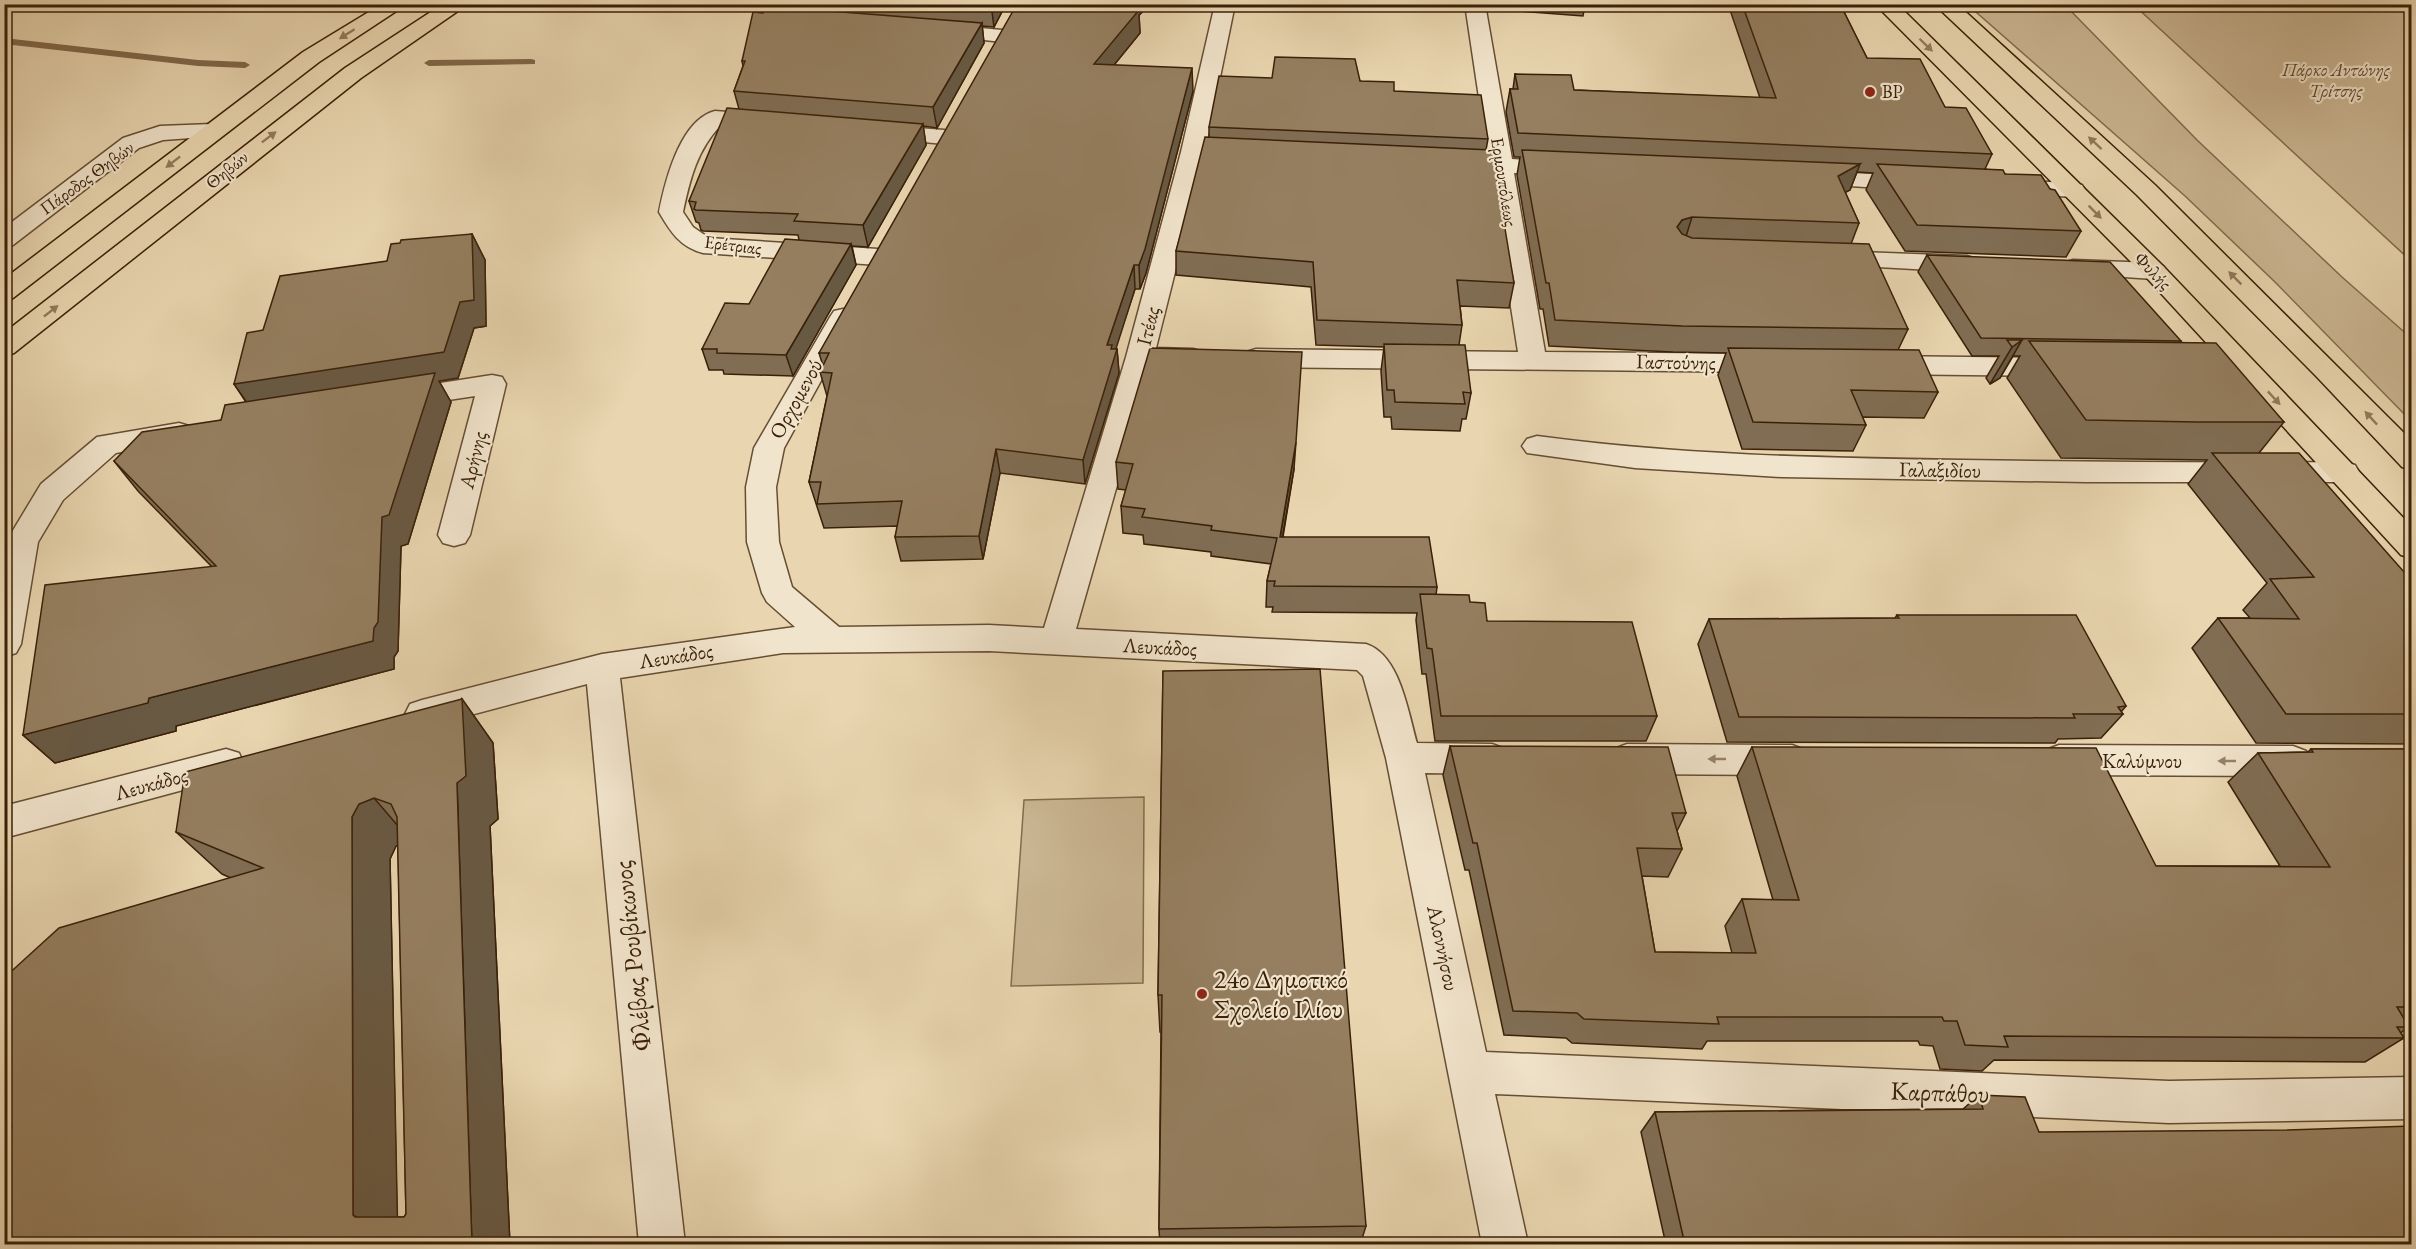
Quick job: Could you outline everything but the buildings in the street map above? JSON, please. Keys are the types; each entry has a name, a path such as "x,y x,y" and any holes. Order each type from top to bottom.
{"main road":[{"name":"Θηβών","path":"4,292 310,57 397,4"},
{"name":"Θηβών","path":"4,347 335,87 458,4"},
{"name":"Φυλής","path":"1885,4 2154,271 2412,547"},
{"path":"1944,4 2146,190 2327,371 2412,460"}],"street":[{"name":"Ιτέας","path":"1056,642 1140,357 1193,152 1225,4"},
{"name":"Ερμουπόλεως","path":"1475,4 1533,360"},
{"path":"921,29 1007,28 990,56"},
{"path":"864,130 939,147 956,117"},
{"name":"Ερέτριας","path":"784,124 715,118 701,131 680,166 671,212 683,231 703,245 872,268"},
{"name":"Πάροδος Θηβών","path":"4,240 131,143 160,133 212,131"},
{"path":"1193,152 1264,155"},
{"path":"1430,162 1584,169"},
{"path":"1787,178 1930,184"},
{"path":"1978,186 2073,190"},
{"path":"1814,258 1990,265"},
{"path":"2048,267 2154,271"},
{"name":"Ορχομενού","path":"830,638 778,593 763,542 761,487 769,448 872,268"},
{"name":"Γαστούνης","path":"1140,357 1795,364"},
{"path":"1854,365 2080,368"},
{"path":"2212,369 2247,370"},
{"name":"Αρήνης","path":"376,402 492,384 454,536"},
{"path":"4,644 13,540 52,492 107,444 201,429"},
{"name":"Γαλαξιδίου","path":"1537,446 1603,456 1737,466 2182,474 2344,472"},
{"name":"Λευκάδος","path":"395,721 602,667 783,640 989,638 1366,657"},
{"name":"Αλοννήσου","path":"1366,657 1378,671 1404,758 1505,1245"},
{"name":"Φλέβας Ρουβίκωνος","path":"602,667 662,1245"},
{"name":"Λευκάδος","path":"4,822 257,756"},
{"path":"1404,758 1524,759"},
{"path":"1596,759 1824,760"},
{"name":"Καλύμνου","path":"2028,760 2328,761"},
{"name":"Καρπάθου","path":"1469,1072 2169,1102 2412,1098"}],"green space":[{"path":"1968,5 2065,5 2197,140 2342,277 2411,338 2411,421 2275,282 2185,196"},
{"name":"Πάρκο Αντώνης Τρίτσης","path":"2134,5 2411,5 2411,261"},
{"path":"1144,797 1143,983 1011,986 1024,800"}],"waterway":[{"path":"4,41 198,63 245,65"},
{"path":"429,63 531,62"}],"place":[{"name":"BP","path":"1870,92"},
{"name":"24ο Δημοτικό Σχολείο Ιλίου","path":"1202,994"}]}
